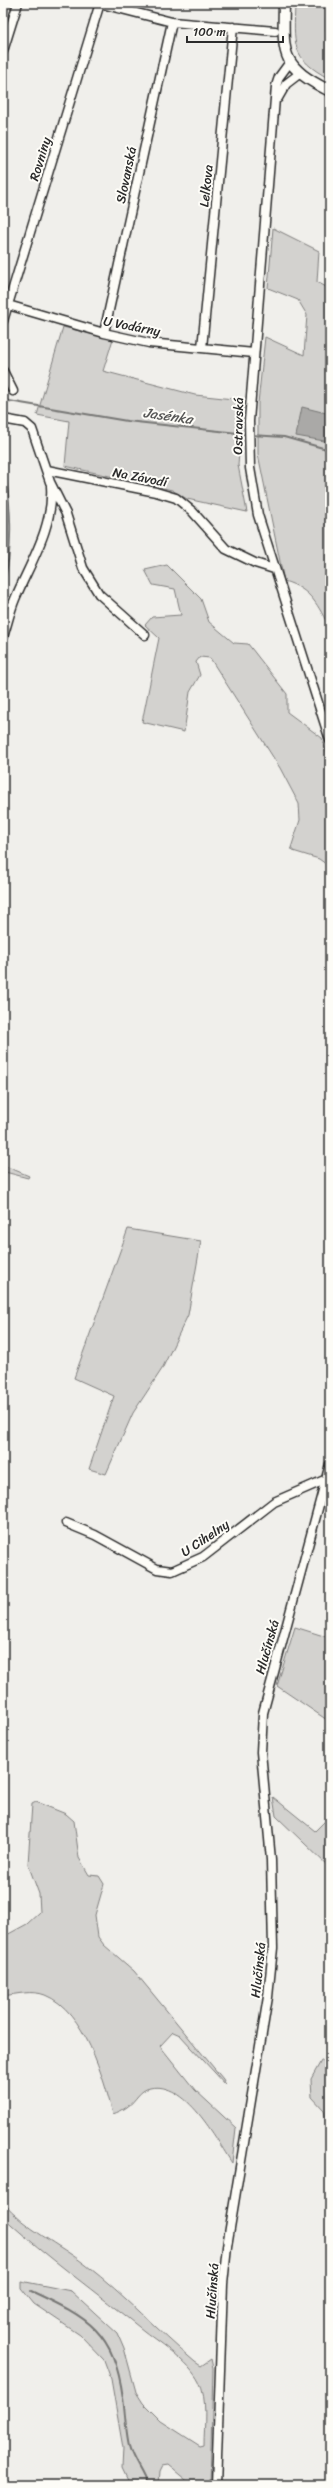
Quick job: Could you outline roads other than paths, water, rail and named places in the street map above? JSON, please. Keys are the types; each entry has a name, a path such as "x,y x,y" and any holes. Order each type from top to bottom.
{"main road":[{"path":"284,3 280,30 290,62 300,74 330,90"}],"street":[{"path":"3,51 18,3"},
{"path":"100,3 172,22 280,30"},
{"name":"Rovniny","path":"3,321 100,3"},
{"name":"Slovanská","path":"104,333 172,22"},
{"name":"Lelkova","path":"202,348 234,27"},
{"name":"Ostravská","path":"290,62 279,77 276,102 249,421 250,468 258,514 274,569 330,740"},
{"name":"Ostravská","path":"276,102 286,84 300,74"},
{"name":"U Vodárny","path":"8,305 104,333 149,343 254,353"},
{"path":"3,371 13,391"},
{"path":"3,419 30,426 47,470 50,482 66,514 83,568 98,594 145,635"},
{"name":"Na Závodí","path":"47,470 156,492 176,498 192,511 226,549 255,563 274,569"},
{"path":"3,637 15,600 31,566 44,532 50,507 50,482"},
{"name":"Hlučínská","path":"216,2485 223,2284 268,1997 273,1948 271,1867 261,1752 261,1727 270,1681 328,1479 330,1464"},
{"name":"U Cihelny","path":"66,1523 95,1535 157,1569 172,1570 186,1566 209,1553 274,1502 298,1490 328,1479"}],"waterway":[{"name":"Jasénka","path":"3,400 127,421 247,434"},
{"name":"Jasénka","path":"251,435 284,437 330,450"},
{"path":"3,464 8,493 10,524 9,556 3,585"},
{"path":"31,2291 69,2310 83,2319 105,2342 113,2357 119,2375 130,2449 147,2485"}]}
